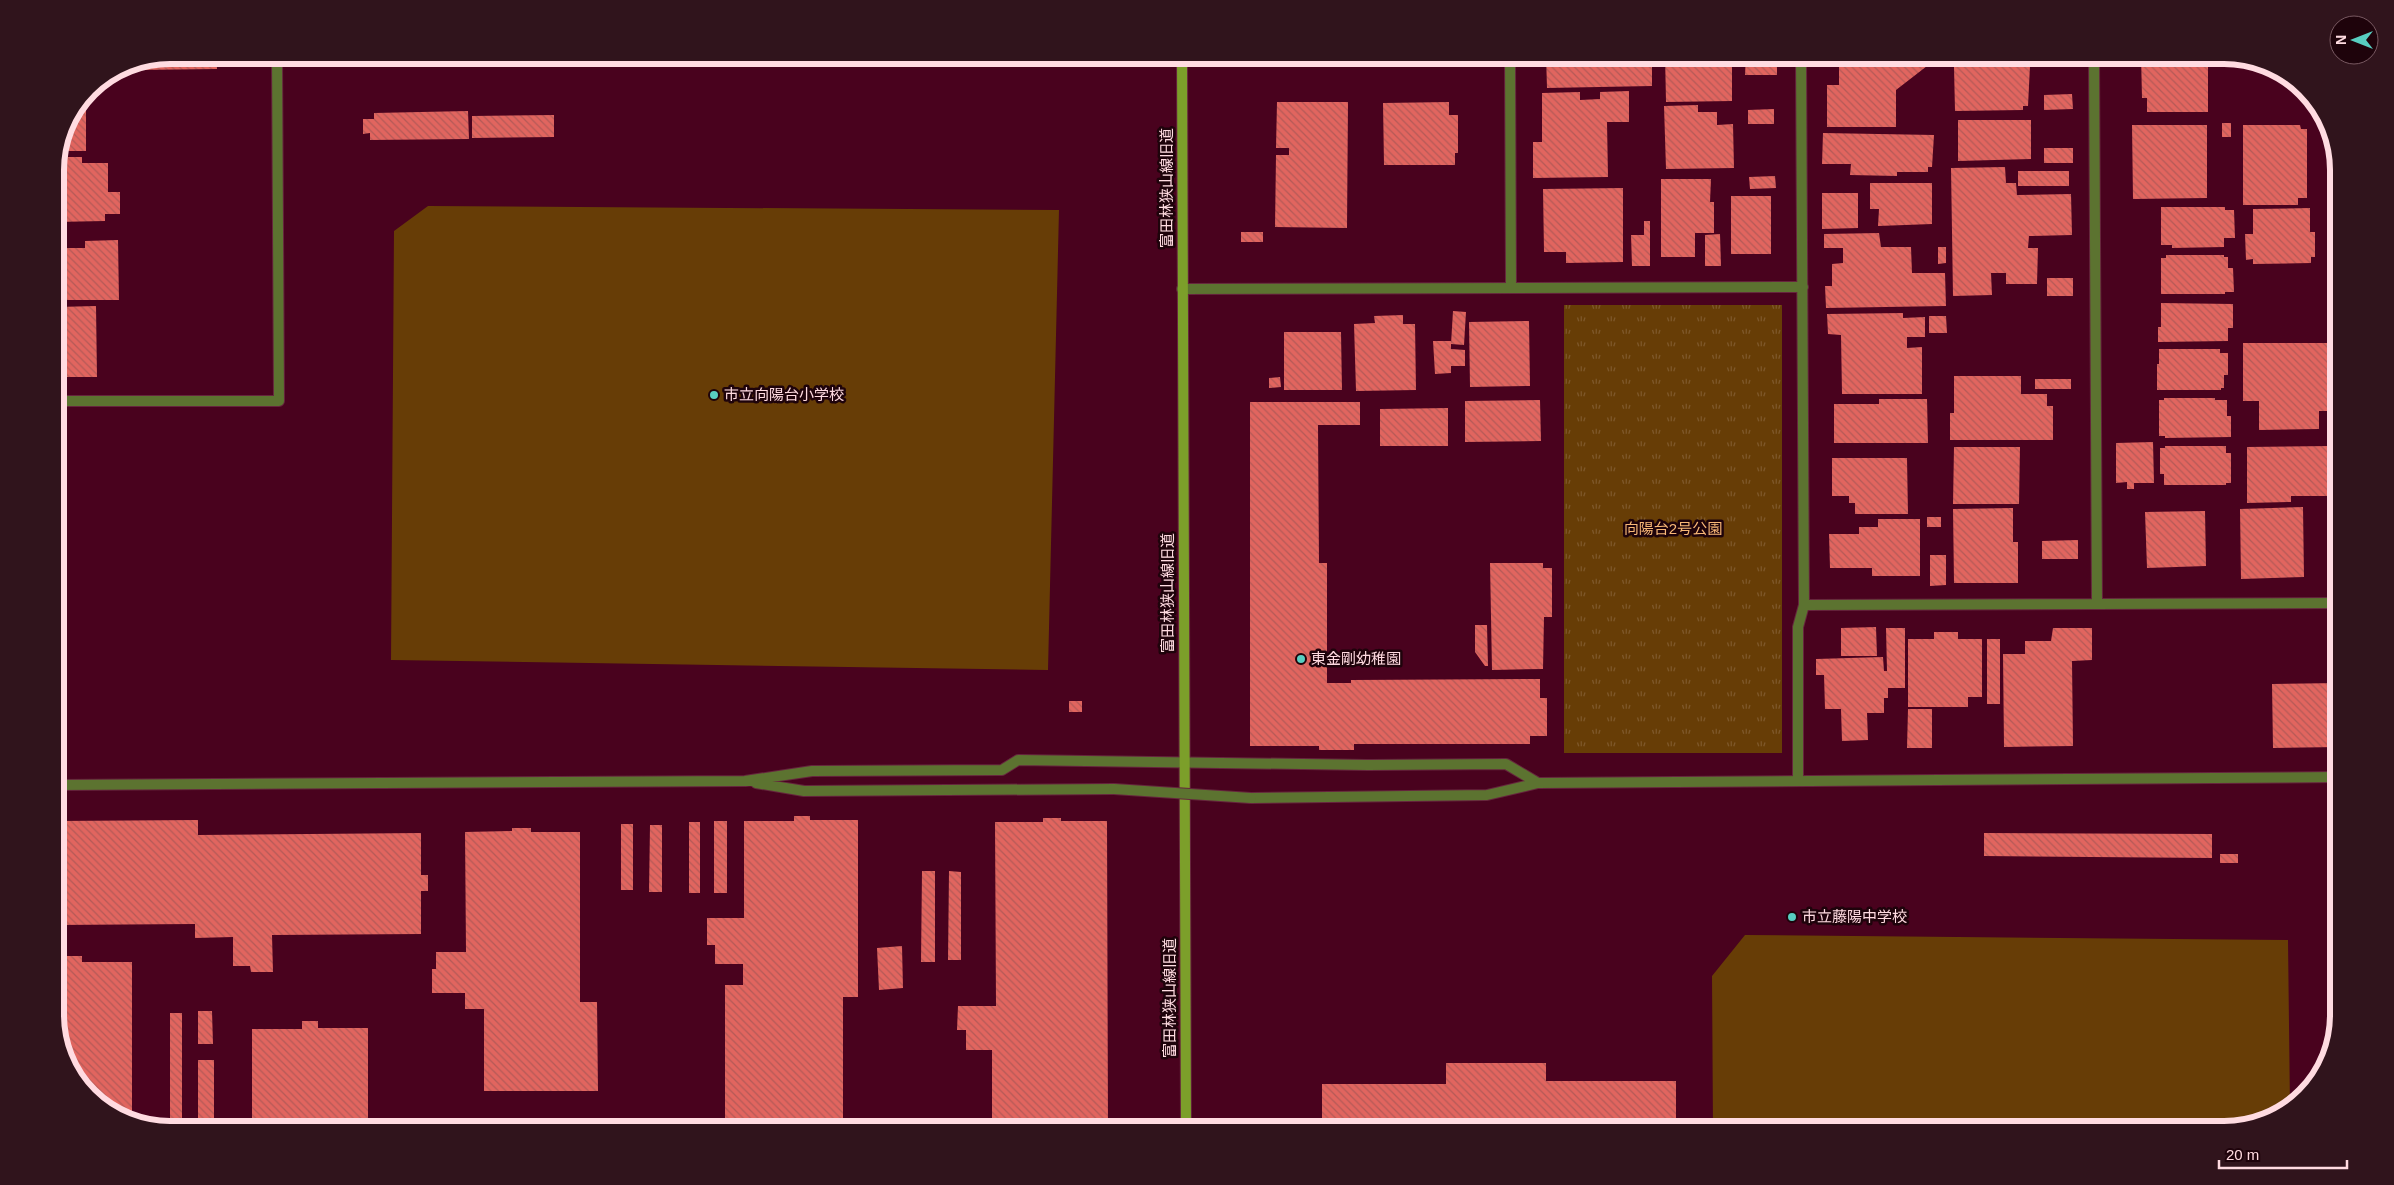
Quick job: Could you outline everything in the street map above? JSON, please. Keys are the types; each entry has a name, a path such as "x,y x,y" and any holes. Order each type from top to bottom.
{"street":[{"path":"64,401 279,401 277,64"},
{"name":"富田林狭山線旧道","path":"1182,64 1186,1121"},
{"path":"1510,64 1511,288"},
{"path":"1798,781 1798,626 1804,605 1802,64"},
{"path":"2094,64 2097,604"},
{"path":"1182,289 1803,287"},
{"path":"1804,605 2330,603"},
{"path":"64,785 745,781 812,771 1002,770 1018,760 1184,764 1506,764 1538,783"},
{"path":"745,781 804,791 1114,789 1251,798 1487,795 1538,783 2330,778"}],"green space":[{"path":"428,206 1059,210 1048,670 391,660 394,231"},
{"name":"向陽台2号公園","path":"1564,305 1782,305 1782,753 1564,753"},
{"path":"1745,935 2288,940 2290,1098 2277,1107 2252,1118 2224,1121 1713,1121 1712,976"}],"building":[{"path":"217,64 217,69 136,70 156,65"},
{"path":"1546,64 1652,64 1652,86 1547,88"},
{"path":"1665,64 1732,64 1732,101 1666,102"},
{"path":"1746,64 1777,64 1777,75 1745,75"},
{"path":"1839,64 1924,64 1927,66 1896,90 1896,127 1827,127 1827,85 1839,85"},
{"path":"2141,64 2208,64 2208,112 2147,112 2147,98 2142,98"},
{"path":"2030,66 2028,106 2023,106 2023,110 1955,111 1954,67"},
{"path":"1629,91 1629,122 1607,122 1608,177 1533,178 1533,142 1542,142 1542,93 1580,92 1580,100 1600,99 1600,92"},
{"path":"2072,94 2073,109 2044,110 2044,95"},
{"path":"1277,102 1348,102 1347,228 1275,227 1276,155 1289,155 1289,148 1276,148"},
{"path":"1449,102 1449,115 1458,115 1458,153 1455,153 1455,165 1384,165 1383,103"},
{"path":"86,105 86,151 66,151 72,129"},
{"path":"1698,105 1698,112 1717,112 1717,125 1733,124 1734,168 1666,169 1664,106"},
{"path":"1774,109 1774,124 1748,124 1748,110"},
{"path":"468,111 469,139 370,140 370,133 363,134 363,119 374,119 374,113"},
{"path":"554,115 554,137 472,138 472,116"},
{"path":"1958,120 2031,120 2031,159 1958,161"},
{"path":"2222,123 2231,123 2231,137 2222,137"},
{"path":"2132,125 2207,125 2207,198 2133,199"},
{"path":"2243,125 2300,125 2301,129 2307,129 2307,198 2298,198 2298,205 2243,205"},
{"path":"1823,133 1934,135 1932,167 1928,167 1928,172 1897,172 1897,176 1850,175 1851,164 1822,164"},
{"path":"2044,148 2073,148 2073,163 2044,163"},
{"path":"65,157 82,157 82,163 108,163 108,192 120,192 120,214 105,214 105,221 64,222"},
{"path":"2005,167 2006,183 2016,183 2017,195 2071,194 2072,235 2029,236 2028,248 2038,248 2037,284 2006,284 2006,273 1991,273 1992,295 1953,296 1951,168"},
{"path":"2018,171 2069,171 2069,186 2018,186"},
{"path":"1775,176 1776,188 1750,189 1749,177"},
{"path":"1661,179 1711,179 1710,202 1714,202 1714,233 1695,233 1695,257 1661,257"},
{"path":"1870,183 1932,183 1932,224 1878,226 1879,209 1870,209"},
{"path":"1623,188 1623,262 1566,263 1566,252 1544,252 1543,189"},
{"path":"1822,193 1858,193 1858,228 1822,229"},
{"path":"1731,196 1771,196 1771,254 1731,254"},
{"path":"2161,207 2225,207 2225,210 2234,210 2235,238 2224,238 2224,247 2172,248 2172,245 2161,245"},
{"path":"2310,208 2310,232 2315,232 2315,257 2311,257 2311,263 2253,264 2253,259 2246,260 2245,234 2253,234 2253,209"},
{"path":"1644,221 1650,221 1650,266 1632,266 1631,235 1644,235"},
{"path":"1241,232 1263,232 1263,242 1241,242"},
{"path":"1879,233 1881,247 1911,247 1912,273 1945,273 1946,306 1826,308 1825,286 1832,286 1832,264 1843,263 1843,248 1824,248 1824,234"},
{"path":"1720,234 1721,266 1705,266 1705,235"},
{"path":"118,240 119,300 64,300 64,248 85,248 85,241"},
{"path":"1938,247 1946,247 1946,263 1938,264"},
{"path":"2166,255 2224,255 2224,257 2228,257 2228,268 2233,268 2234,292 2225,292 2225,294 2161,294 2161,258 2166,258"},
{"path":"2047,278 2073,278 2073,296 2047,296"},
{"path":"2161,303 2233,304 2233,328 2228,328 2228,341 2158,342 2158,327 2161,327"},
{"path":"96,306 97,377 64,377 64,307"},
{"path":"1453,311 1466,312 1464,345 1451,344"},
{"path":"1903,313 1903,318 1925,317 1925,337 1907,337 1907,348 1922,347 1922,394 1842,394 1841,335 1828,334 1827,314"},
{"path":"1403,315 1403,324 1415,324 1416,390 1356,391 1354,324 1375,323 1374,316"},
{"path":"1929,316 1946,316 1947,333 1929,333"},
{"path":"1529,321 1530,386 1470,387 1469,322"},
{"path":"1284,332 1341,332 1342,390 1284,390"},
{"path":"1433,341 1451,341 1451,349 1465,350 1465,366 1451,366 1451,373 1435,374"},
{"path":"2243,343 2328,343 2329,411 2319,411 2319,429 2259,430 2259,401 2243,401"},
{"path":"2159,349 2220,349 2220,353 2228,353 2228,375 2224,375 2224,388 2221,388 2221,390 2157,390"},
{"path":"1954,376 2021,376 2021,394 2047,394 2047,406 2053,406 2053,440 1950,440 1950,413 1954,413"},
{"path":"1280,377 1281,387 1269,388 1269,378"},
{"path":"2035,379 2071,379 2071,389 2035,389"},
{"path":"2164,398 2215,398 2215,400 2227,400 2227,416 2231,416 2231,437 2165,438 2165,436 2159,436 2159,400 2164,400"},
{"path":"1879,399 1927,399 1928,443 1834,443 1834,404 1879,404"},
{"path":"1540,400 1541,441 1465,442 1465,401"},
{"path":"1250,402 1360,402 1360,425 1318,425 1319,563 1327,563 1327,683 1351,683 1351,680 1540,679 1540,698 1547,698 1547,736 1530,736 1530,744 1354,744 1354,750 1319,750 1319,746 1250,746"},
{"path":"1448,408 1448,446 1380,446 1380,409"},
{"path":"2153,442 2154,483 2134,483 2134,489 2127,489 2127,482 2116,483 2116,443"},
{"path":"2165,446 2226,446 2226,453 2231,453 2231,483 2226,483 2226,485 2164,485 2164,474 2160,474 2160,448 2165,448"},
{"path":"2330,446 2330,496 2291,496 2291,502 2247,503 2247,447"},
{"path":"1954,447 2020,447 2019,504 1953,504"},
{"path":"1832,458 1907,458 1908,514 1855,514 1855,503 1849,503 1849,496 1832,496"},
{"path":"2303,507 2304,577 2241,579 2240,509"},
{"path":"2013,508 2013,542 2018,542 2018,583 1954,583 1953,509"},
{"path":"2205,511 2206,566 2147,568 2145,512"},
{"path":"1927,517 1941,517 1941,527 1927,527"},
{"path":"1878,519 1920,519 1920,576 1872,576 1872,568 1830,568 1829,534 1859,534 1859,527 1878,527"},
{"path":"2078,540 2078,559 2042,559 2042,541"},
{"path":"1930,555 1946,555 1946,585 1930,586"},
{"path":"1490,563 1543,563 1543,568 1552,568 1552,617 1544,617 1543,669 1492,670"},
{"path":"1475,625 1487,625 1488,666 1485,666 1475,652"},
{"path":"1876,627 1877,656 1841,656 1841,628"},
{"path":"1886,628 1905,628 1905,688 1888,688 1888,698 1884,698 1884,713 1867,713 1868,740 1842,741 1841,709 1825,709 1824,675 1816,675 1816,659 1883,657 1884,671 1887,671"},
{"path":"2053,628 2092,628 2092,660 2072,661 2073,746 2004,747 2003,654 2025,654 2025,641 2051,641"},
{"path":"1934,632 1958,632 1958,639 1982,639 1982,697 1968,697 1968,707 1908,707 1908,639 1934,639"},
{"path":"1987,639 2000,639 2000,704 1987,704"},
{"path":"2330,683 2330,747 2273,748 2272,684"},
{"path":"1069,701 1082,701 1082,712 1069,712"},
{"path":"1908,709 1932,709 1932,748 1907,748"},
{"path":"794,816 810,816 810,820 858,820 858,997 843,997 843,1121 725,1121 725,985 743,985 743,964 715,964 715,945 707,945 707,918 744,918 744,821 794,821"},
{"path":"1043,818 1061,818 1061,821 1107,821 1108,1121 992,1121 992,1050 966,1050 966,1030 957,1030 958,1006 996,1006 995,822 1043,822"},
{"path":"198,820 198,835 421,833 421,875 428,875 428,891 421,891 421,934 272,935 273,972 251,972 250,966 233,966 233,937 195,938 195,924 64,925 64,821"},
{"path":"714,821 727,821 727,893 714,893"},
{"path":"689,822 700,822 700,893 689,893"},
{"path":"621,824 633,824 633,890 621,890"},
{"path":"650,825 662,825 662,892 649,892"},
{"path":"512,828 531,828 531,832 580,832 580,1002 597,1002 598,1091 484,1091 484,1009 465,1009 465,993 432,993 432,969 436,969 436,952 466,952 465,832 512,831"},
{"path":"1984,833 2212,834 2212,858 1984,856"},
{"path":"2220,854 2238,854 2238,863 2220,863"},
{"path":"922,871 935,871 935,962 921,962"},
{"path":"949,871 961,872 961,960 948,960"},
{"path":"902,946 903,988 879,990 877,948"},
{"path":"65,956 82,956 82,962 132,962 132,1114 111,1103 90,1085 69,1049 64,1022"},
{"path":"198,1011 212,1011 213,1044 198,1044"},
{"path":"170,1013 182,1013 182,1121 170,1121"},
{"path":"302,1021 318,1021 318,1028 368,1028 368,1119 252,1121 252,1029 302,1029"},
{"path":"198,1060 214,1060 214,1121 198,1121"},
{"path":"1446,1063 1546,1063 1546,1081 1676,1081 1676,1121 1322,1121 1322,1084 1446,1084"}],"place":[{"name":"市立向陽台小学校","path":"714,395"},
{"name":"東金剛幼稚園","path":"1301,659"},
{"name":"市立藤陽中学校","path":"1792,917"}]}
